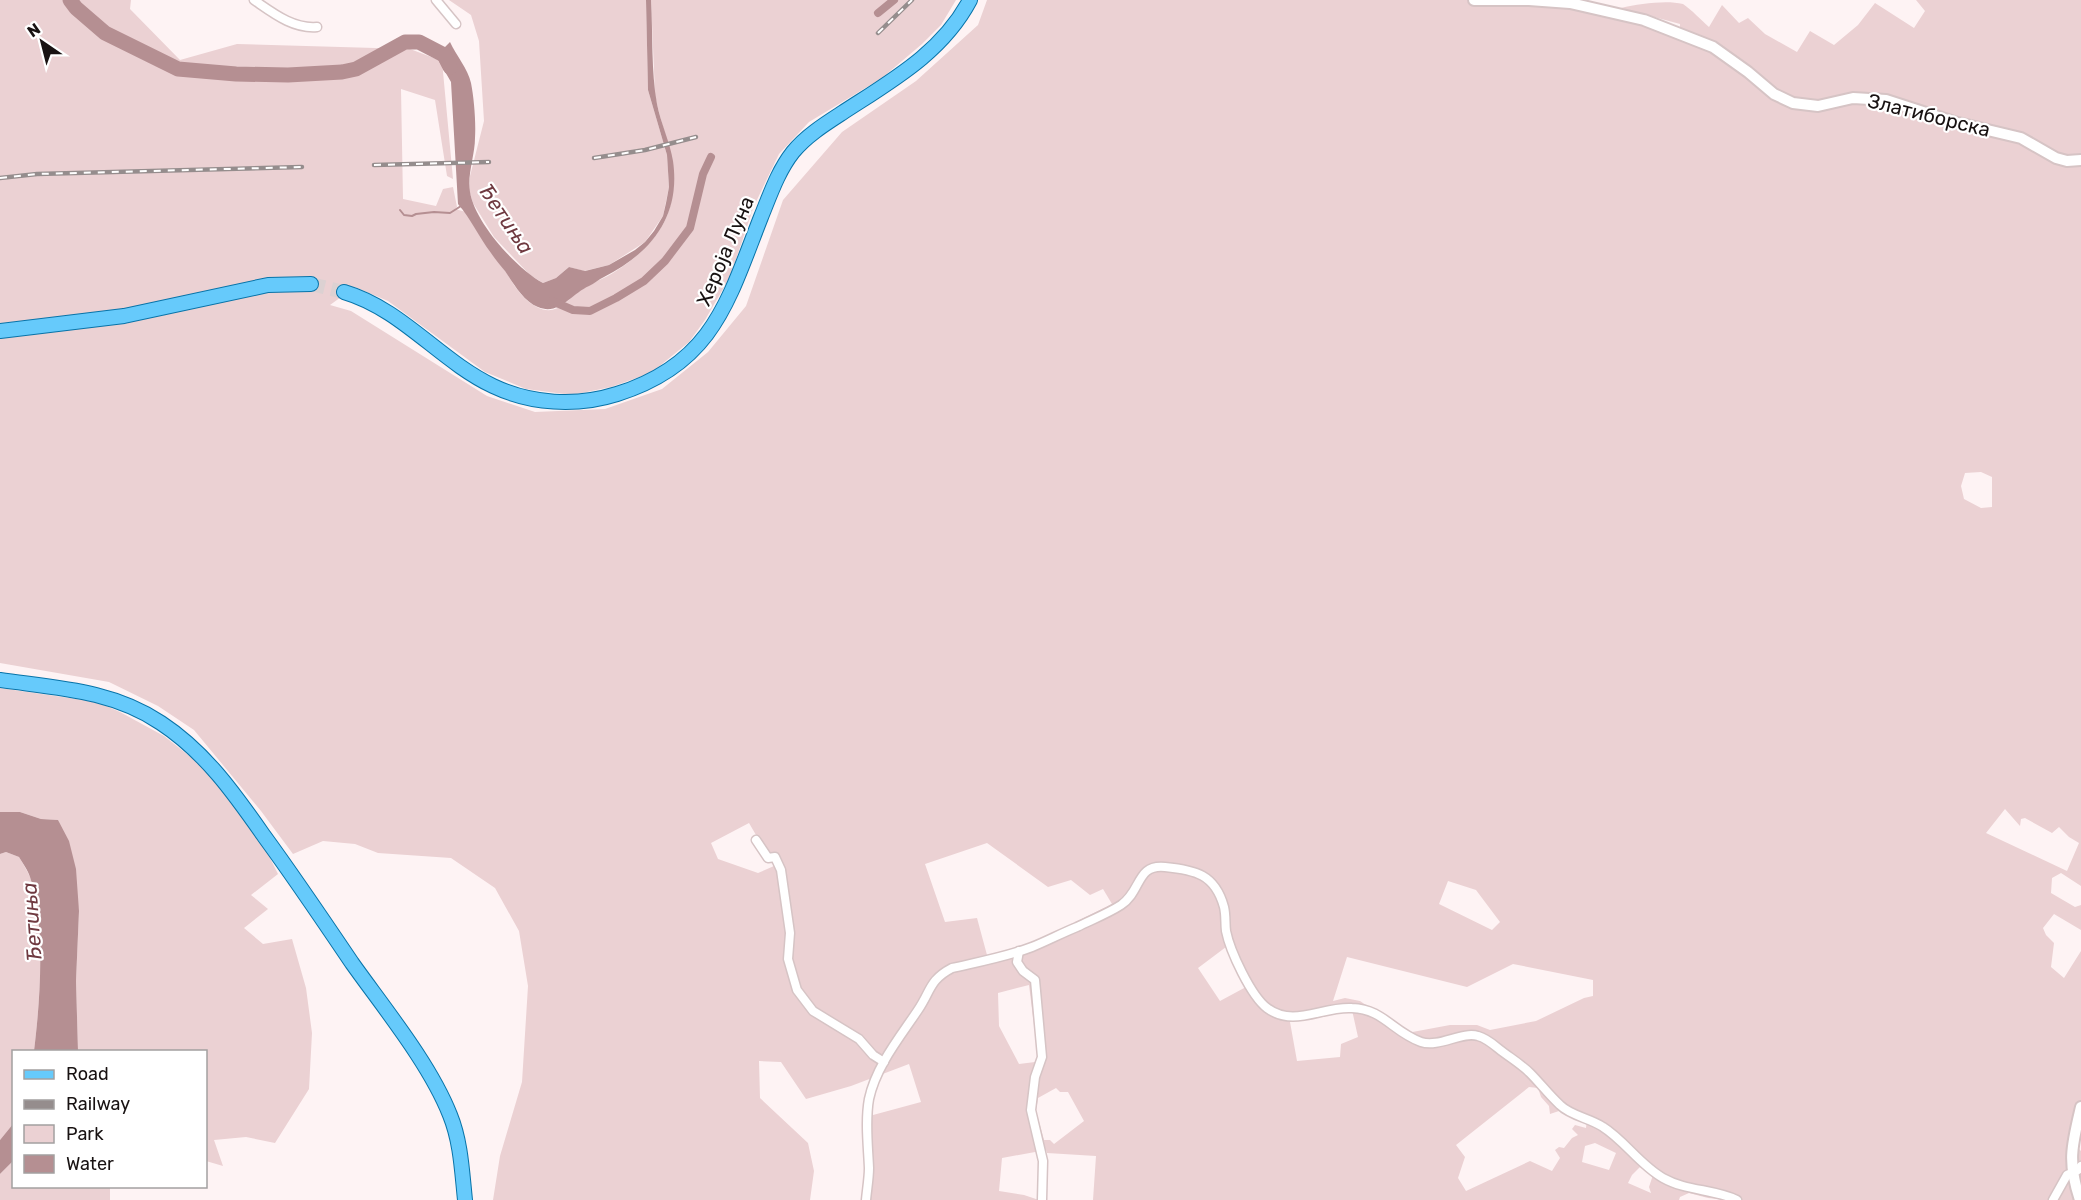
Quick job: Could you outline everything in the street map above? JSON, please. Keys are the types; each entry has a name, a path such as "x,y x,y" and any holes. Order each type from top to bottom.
{"main road":[{"name":"Хероја Луна","path":"344,292 383,309 468,372 512,393 541,400 573,402 606,397 664,374 687,357 714,325 736,282 774,186 795,150 821,128 908,69 929,52 956,22 970,0"},
{"path":"0,331 124,316 268,285 311,284"},
{"path":"0,680 74,689 124,703 162,723 214,768 295,879 416,1053 439,1091 450,1115 458,1142 465,1200"}],"street":[{"path":"254,0 297,26 317,27"},
{"path":"436,0 456,24"},
{"name":"Златиборска","path":"1474,0 1570,3 1644,20 1713,47 1778,97 1793,103 1818,106 1847,98 1886,100 1954,122 2021,138 2056,158 2067,161 2081,160"},
{"path":"756,840 768,858 775,856 781,870 790,933 788,959 797,990 813,1011 859,1039 873,1055 884,1062"},
{"path":"866,1200 869,1170 867,1130 869,1098 884,1062 921,1006 932,983 940,974 952,968 1041,943 1120,906 1130,898 1140,877 1147,870 1162,867 1197,872 1211,881 1219,893 1224,908 1227,934 1239,966 1259,1000 1281,1016 1304,1016 1321,1010 1352,1008 1380,1015 1395,1028 1423,1043 1447,1042 1469,1035 1478,1036 1528,1071 1566,1110 1605,1128 1663,1178 1680,1185 1729,1196 1737,1200"},
{"path":"1019,951 1017,962 1023,971 1035,980 1037,998 1042,1057 1035,1077 1031,1110 1043,1161 1042,1200"},
{"path":"2080,1200 2072,1174 2071,1151 2081,1107"},
{"path":"2053,1200 2062,1181 2081,1166"}],"green space":[{"path":"0,0 131,0 130,9 180,60 237,44 410,49 442,61 453,179 447,176 435,100 401,89 403,199 436,206 443,189 453,187 457,207 455,209 466,212 518,290 531,304 544,310 550,310 560,306 584,287 612,274 632,260 655,237 669,210 673,194 673,165 655,94 651,0 890,0 877,11 880,15 898,0 956,0 941,25 922,44 882,78 809,122 779,154 754,206 730,277 705,320 689,342 651,373 611,387 572,395 526,389 485,372 388,301 355,287 330,305 351,311 487,396 535,412 605,409 662,389 708,352 746,306 783,200 842,132 916,81 978,25 987,0 1477,0 1561,7 1680,31 1680,24 1621,8 1660,2 1683,4 1709,27 1722,5 1739,23 1748,18 1765,34 1797,52 1810,31 1834,45 1858,25 1875,3 1914,28 1925,11 1916,0 2081,0 2081,886 2061,873 2052,878 2051,893 2075,907 2081,905 2081,930 2054,914 2043,928 2054,943 2051,967 2064,978 2081,951 2081,1127 2075,1145 2081,1151 2081,1200 1728,1200 1689,1193 1680,1197 1679,1200 1093,1200 1096,1156 1047,1153 1046,1150 1002,1158 999,1191 1039,1200 866,1200 862,1118 921,1102 909,1064 851,1086 806,1099 781,1062 759,1061 760,1098 808,1143 814,1171 810,1200 493,1200 500,1156 522,1082 528,986 519,931 495,888 451,858 378,853 355,844 323,841 293,854 261,811 194,730 158,706 109,682 0,663","holes":["1981,472 1992,477 1992,507 1981,508 1964,499 1961,486 1965,473","2005,809 2020,826 2021,819 2025,818 2052,833 2059,827 2079,843 2067,871 1986,833","749,823 774,866 758,873 718,859 711,843","987,843 1048,887 1071,880 1090,895 1103,889 1112,904 1031,944 987,955 977,918 945,922 925,864","1448,881 1476,890 1500,922 1492,930 1439,904","1226,947 1246,987 1220,1001 1198,968","1347,957 1467,987 1513,964 1593,980 1593,996 1536,1021 1490,1030 1477,1025 1450,1025 1407,1033 1360,1001 1345,998 1333,1001","1029,985 1038,1057 1035,1062 1019,1064 999,1026 998,993","1352,1010 1358,1037 1341,1044 1340,1057 1297,1061 1290,1022 1320,1013","1529,1087 1538,1088 1541,1097 1549,1106 1550,1114 1568,1108 1587,1117 1586,1128 1575,1125 1572,1129 1578,1135 1572,1138 1564,1148 1559,1147 1555,1150 1560,1158 1552,1171 1530,1161 1466,1191 1458,1178 1465,1157 1456,1145","1056,1088 1060,1092 1068,1092 1084,1121 1054,1144 1050,1140 1044,1140 1036,1111 1038,1098","1595,1143 1616,1153 1609,1170 1582,1162 1585,1146","1640,1167 1653,1175 1649,1187 1651,1193 1628,1183"]},
{"path":"449,0 646,0 648,90 667,155 669,187 663,216 645,242 609,265 584,271 569,267 556,278 543,283 530,275 494,237 473,203 469,190 470,176 484,121 479,41 471,15"},
{"path":"0,688 97,702 120,712 164,736 197,762 228,797 264,846 278,874 251,895 268,909 244,928 263,944 292,939 306,988 312,1033 309,1089 275,1143 246,1137 214,1140 223,1166 207,1161 207,1050 78,1050 76,981 79,911 58,820 41,819 20,812 0,812"},
{"path":"6,852 19,857 30,877 38,917 40,963 34,1050 12,1050 12,1125 0,1140 0,854"},
{"path":"12,1162 12,1188 110,1188 110,1200 0,1200 0,1174"}],"water":[{"path":"646,0 651,0 653,66 657,104 673,161 674,181 667,216 649,245 636,257 565,303 552,309 538,307 519,292 458,204 451,82 436,56 450,42 471,83 475,145 469,185 473,204 498,244 521,267 543,283 556,278 569,267 585,271 609,265 645,242 663,216 669,187 667,155 648,90"},
{"path":"0,812 20,812 41,819 58,820 69,841 76,869 79,911 76,981 78,1050 34,1050 40,987 40,940 35,896 30,877 19,857 6,852 0,854"},
{"path":"12,1125 12,1162 0,1174 0,1140"}],"waterway":[{"name":"Ђетиња","path":"70,0 105,33 178,69 236,74 288,75 342,72 356,69 405,42 419,42 444,55 450,67"},
{"path":"878,13 894,0"},
{"path":"552,301 573,310 590,311 644,281 665,261 690,228 703,174 711,157"},
{"path":"400,210 404,215 412,216 434,212 450,213 461,206"}],"tunnel":[{"path":"311,284 344,292"}],"railway":[{"path":"878,33 912,0"},
{"path":"594,158 645,150 696,137"},
{"path":"374,165 489,162"},
{"path":"0,178 37,174 302,167"}]}
